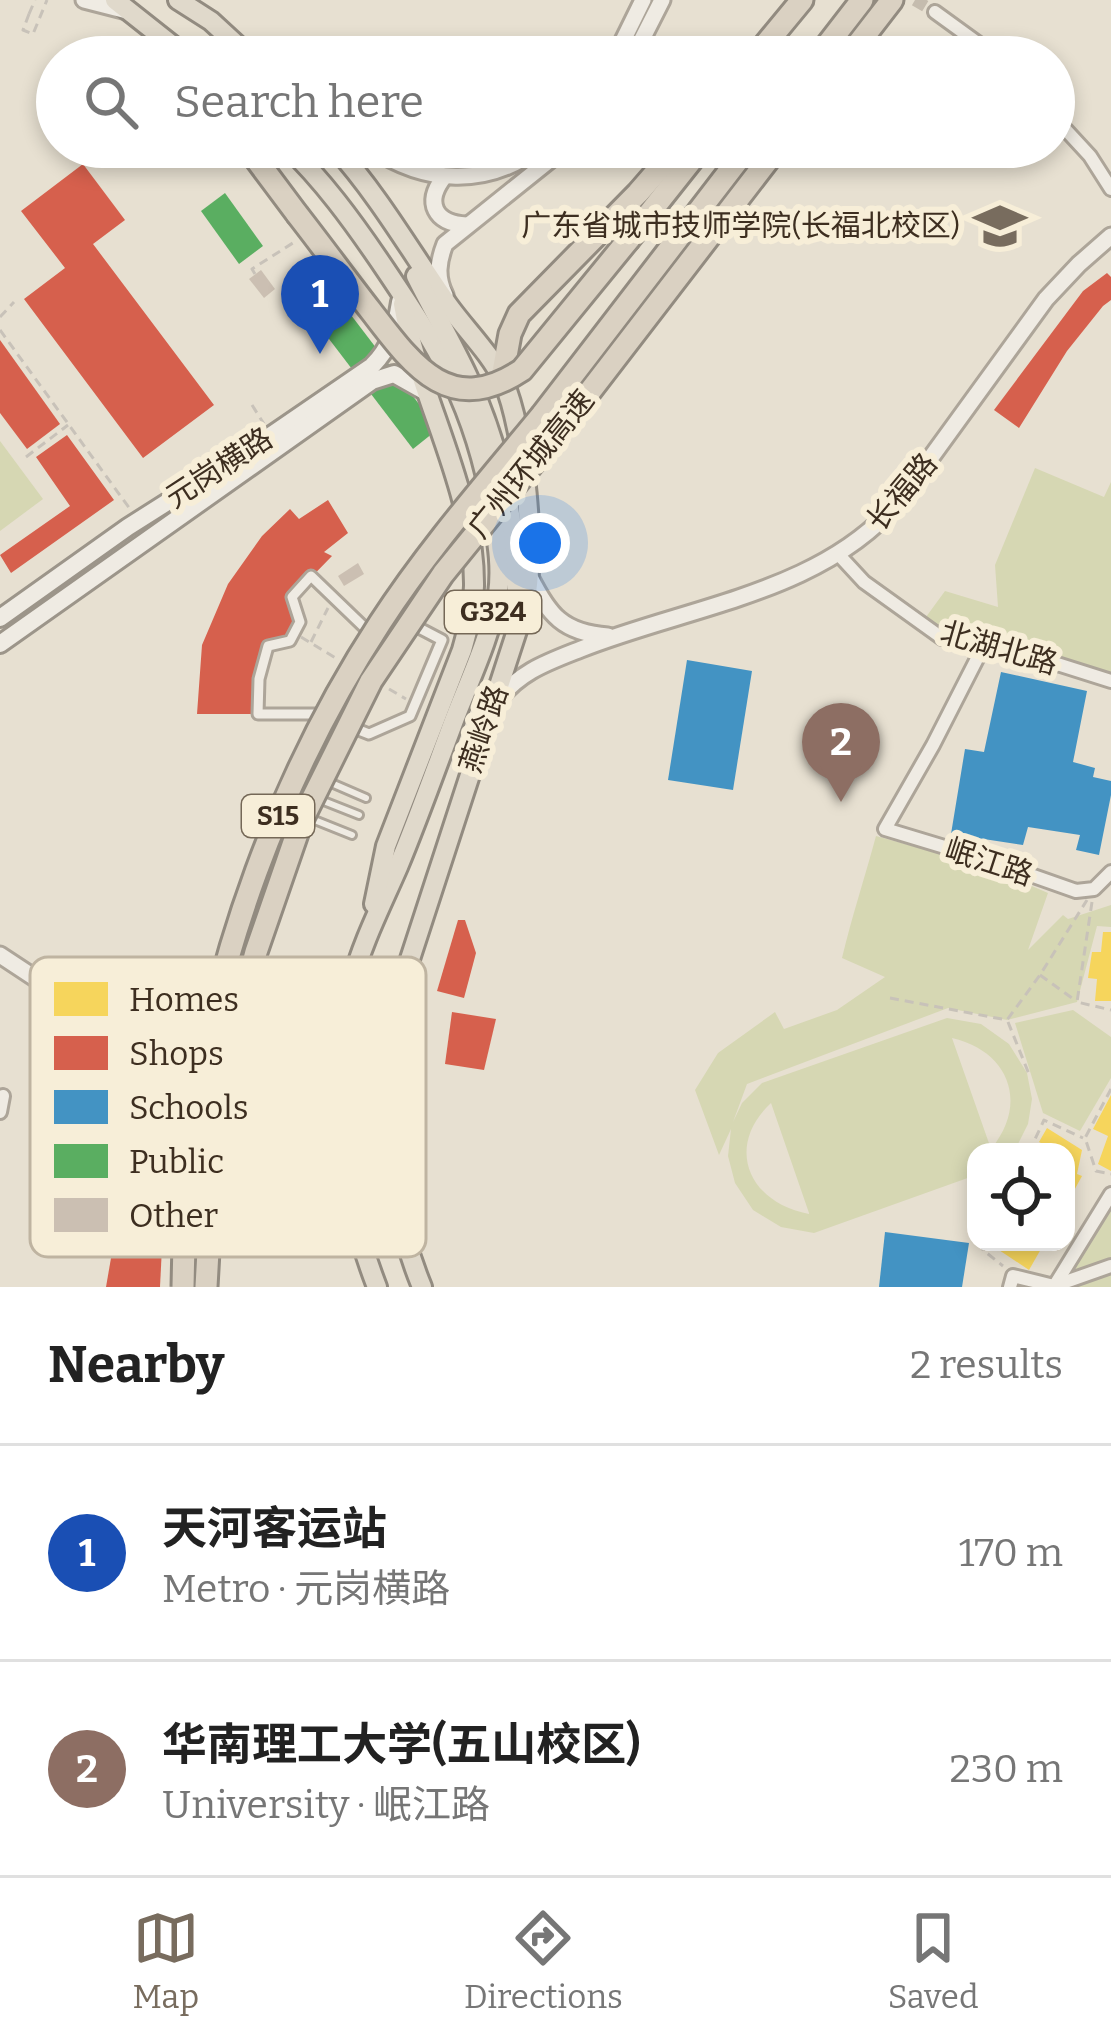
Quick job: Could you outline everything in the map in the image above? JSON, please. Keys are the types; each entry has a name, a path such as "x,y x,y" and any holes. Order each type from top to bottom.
{"highway":[{"path":"178,0 228,36"},
{"path":"773,36 802,0"},
{"path":"834,36 862,0"},
{"path":"864,36 892,0"},
{"path":"123,6 161,36"},
{"path":"263,168 408,359 436,381 481,388 522,370 685,168"},
{"name":"G324","path":"308,168 334,196 401,293 425,392 461,497 471,549 469,624 386,846 369,929"},
{"name":"G324","path":"352,168 380,202"},
{"path":"502,378 509,334 519,314 660,168"},
{"name":"广州环城高速","path":"231,957 279,813 324,718 379,624 430,550 542,415 732,168"},
{"name":"广州环城高速","path":"255,957 301,822 383,663 442,574 561,429 762,168"},
{"path":"380,202 468,377 494,446 514,555 516,636"},
{"name":"燕岭路","path":"380,202 502,378 518,432 530,540 530,577 516,636 411,957"},
{"name":"燕岭路","path":"360,957 481,648 500,571 489,490 472,424 447,367 401,293"},
{"name":"广州环城高速","path":"183,1287 184,1257"},
{"name":"广州环城高速","path":"206,1287 208,1257"},
{"name":"燕岭路","path":"367,1257 377,1287"},
{"name":"燕岭路","path":"411,1257 422,1287"},
{"path":"412,1257 435,1287"}],"main road":[{"name":"元岗横路","path":"0,644 368,377 388,348 401,293"},
{"path":"368,377 394,374 425,392"},
{"name":"元岗横路","path":"0,618 138,520 368,377"}],"street":[{"path":"83,0 123,6"},
{"path":"625,36 643,0"},
{"path":"644,36 662,0"},
{"path":"935,12 968,36"},
{"path":"1075,140 1111,188"},
{"path":"411,168 460,178 504,168"},
{"path":"458,319 442,288 438,266 445,244 539,168"},
{"path":"444,177 435,194 438,214 445,221 466,225"},
{"name":"长福路","path":"491,709 534,668 611,636 766,586 839,555 894,507 1046,298 1111,236"},
{"name":"北湖北路","path":"839,555 863,581 942,638 1031,656 1111,681"},
{"path":"311,576 366,629 400,618 442,640 410,716 369,734 317,714 258,714 268,646 290,641 300,622 292,597 311,576"},
{"path":"530,577 559,621 591,635 611,636"},
{"name":"岷江路","path":"983,647 885,829 1076,891 1094,889"},
{"path":"1094,889 1111,872"},
{"path":"0,956 30,976"},
{"path":"0,1112 3,1096"},
{"path":"1054,1286 1111,1194"},
{"path":"1012,1281 1054,1286 1111,1266"}],"lane":[{"path":"315,776 366,798"},
{"path":"307,794 359,815"},
{"path":"298,814 352,835"}],"path":[{"path":"35,0 23,30 33,34 47,0"},
{"path":"255,274 252,269 299,239"},
{"path":"0,317 14,302"},
{"path":"0,330 138,520"},
{"path":"251,405 272,435"},
{"path":"26,457 70,424"},
{"path":"311,643 332,601"},
{"path":"1007,1020 1094,889"},
{"path":"1077,1002 1094,889"},
{"path":"1040,975 1077,1002 1111,1010"},
{"path":"890,998 1007,1020"},
{"path":"1007,1020 1029,1074"},
{"path":"1111,1089 1085,1138 1096,1171 1111,1174"},
{"path":"1033,1143 1044,1120 1085,1138"},
{"path":"984,1251 1012,1281"}],"green space":[{"path":"0,441 43,499 0,531"},
{"path":"1035,468 1104,497 1111,482 1111,682 948,639 926,617 945,591 998,607 995,565"},
{"path":"876,836 985,866 1048,893 1028,950 1063,915 1068,919 1111,905 1111,927 1097,926 1077,1002 1007,1020 948,1008 747,1084 733,1122 742,1103 762,1083 947,1018 981,1024 1009,1044 1027,1073 1032,1099 1028,1124 1018,1143 995,1143 1009,1114 1007,1081 987,1054 952,1038 989,1143 967,1143 967,1178 814,1233 781,1227 753,1210 735,1183 728,1156 731,1129 719,1155 695,1090 718,1053 775,1012 784,1029 837,1010 885,977 842,958","holes":["771,1103 809,1213 771,1198 750,1171 749,1137"]},
{"path":"1073,1010 1111,1037 1111,1078 1080,1131 1043,1113 1015,1023"},
{"path":"1111,1194 1111,1287 1009,1287 1013,1276 1054,1285"}],"building: Homes":[{"path":"1103,932 1111,932 1111,1001 1095,1001 1097,979 1088,978 1092,952 1101,952"},
{"path":"1111,1095 1111,1171 1098,1164 1108,1136 1093,1129"},
{"path":"1047,1128 1071,1143 1041,1143"},
{"path":"1075,1146 1082,1150 1077,1174 1082,1176 1075,1189"},
{"path":"1000,1251 1040,1251 1029,1270"}],"building: Shops":[{"path":"78,168 86,168 125,220 93,244 214,405 143,458 24,299 65,268 21,211"},
{"path":"1107,273 1111,300 1067,351 1019,428 994,410 1083,291"},
{"path":"0,340 60,424 27,449 0,413"},
{"path":"67,435 114,500 11,573 0,555 70,506 36,457"},
{"path":"328,500 348,533 324,552 332,556 292,597 300,622 290,641 268,646 258,714 197,714 202,645 228,584 262,536 290,509 299,519"},
{"path":"458,920 465,920 476,953 464,998 437,991"},
{"path":"452,1012 496,1019 484,1070 445,1064"},
{"path":"111,1257 162,1257 160,1287 106,1287"}],"building: Schools":[{"path":"687,660 752,671 733,790 668,780"},
{"path":"1001,672 1087,691 1073,762 1095,768 1093,777 1111,781 1099,855 1076,850 1080,835 1028,827 1023,845 951,834 965,749 984,752"},
{"path":"885,1232 967,1243 962,1287 879,1287"}],"building: Public":[{"path":"225,193 263,246 239,264 201,211"},
{"path":"309,260 438,429 413,449 284,280"}],"building: Other":[{"path":"261,270 275,289 264,298 249,279"},
{"path":"358,563 364,574 344,586 338,576"}],"tunnel":[{"path":"915,0 935,12"}],"place":[{"name":"广东省城市技师学院(长福北校区)","path":"1000,226"},
{"name":"天河客运站","path":"320,354"},
{"name":"华南理工大学(五山校区)","path":"841,802"}]}
